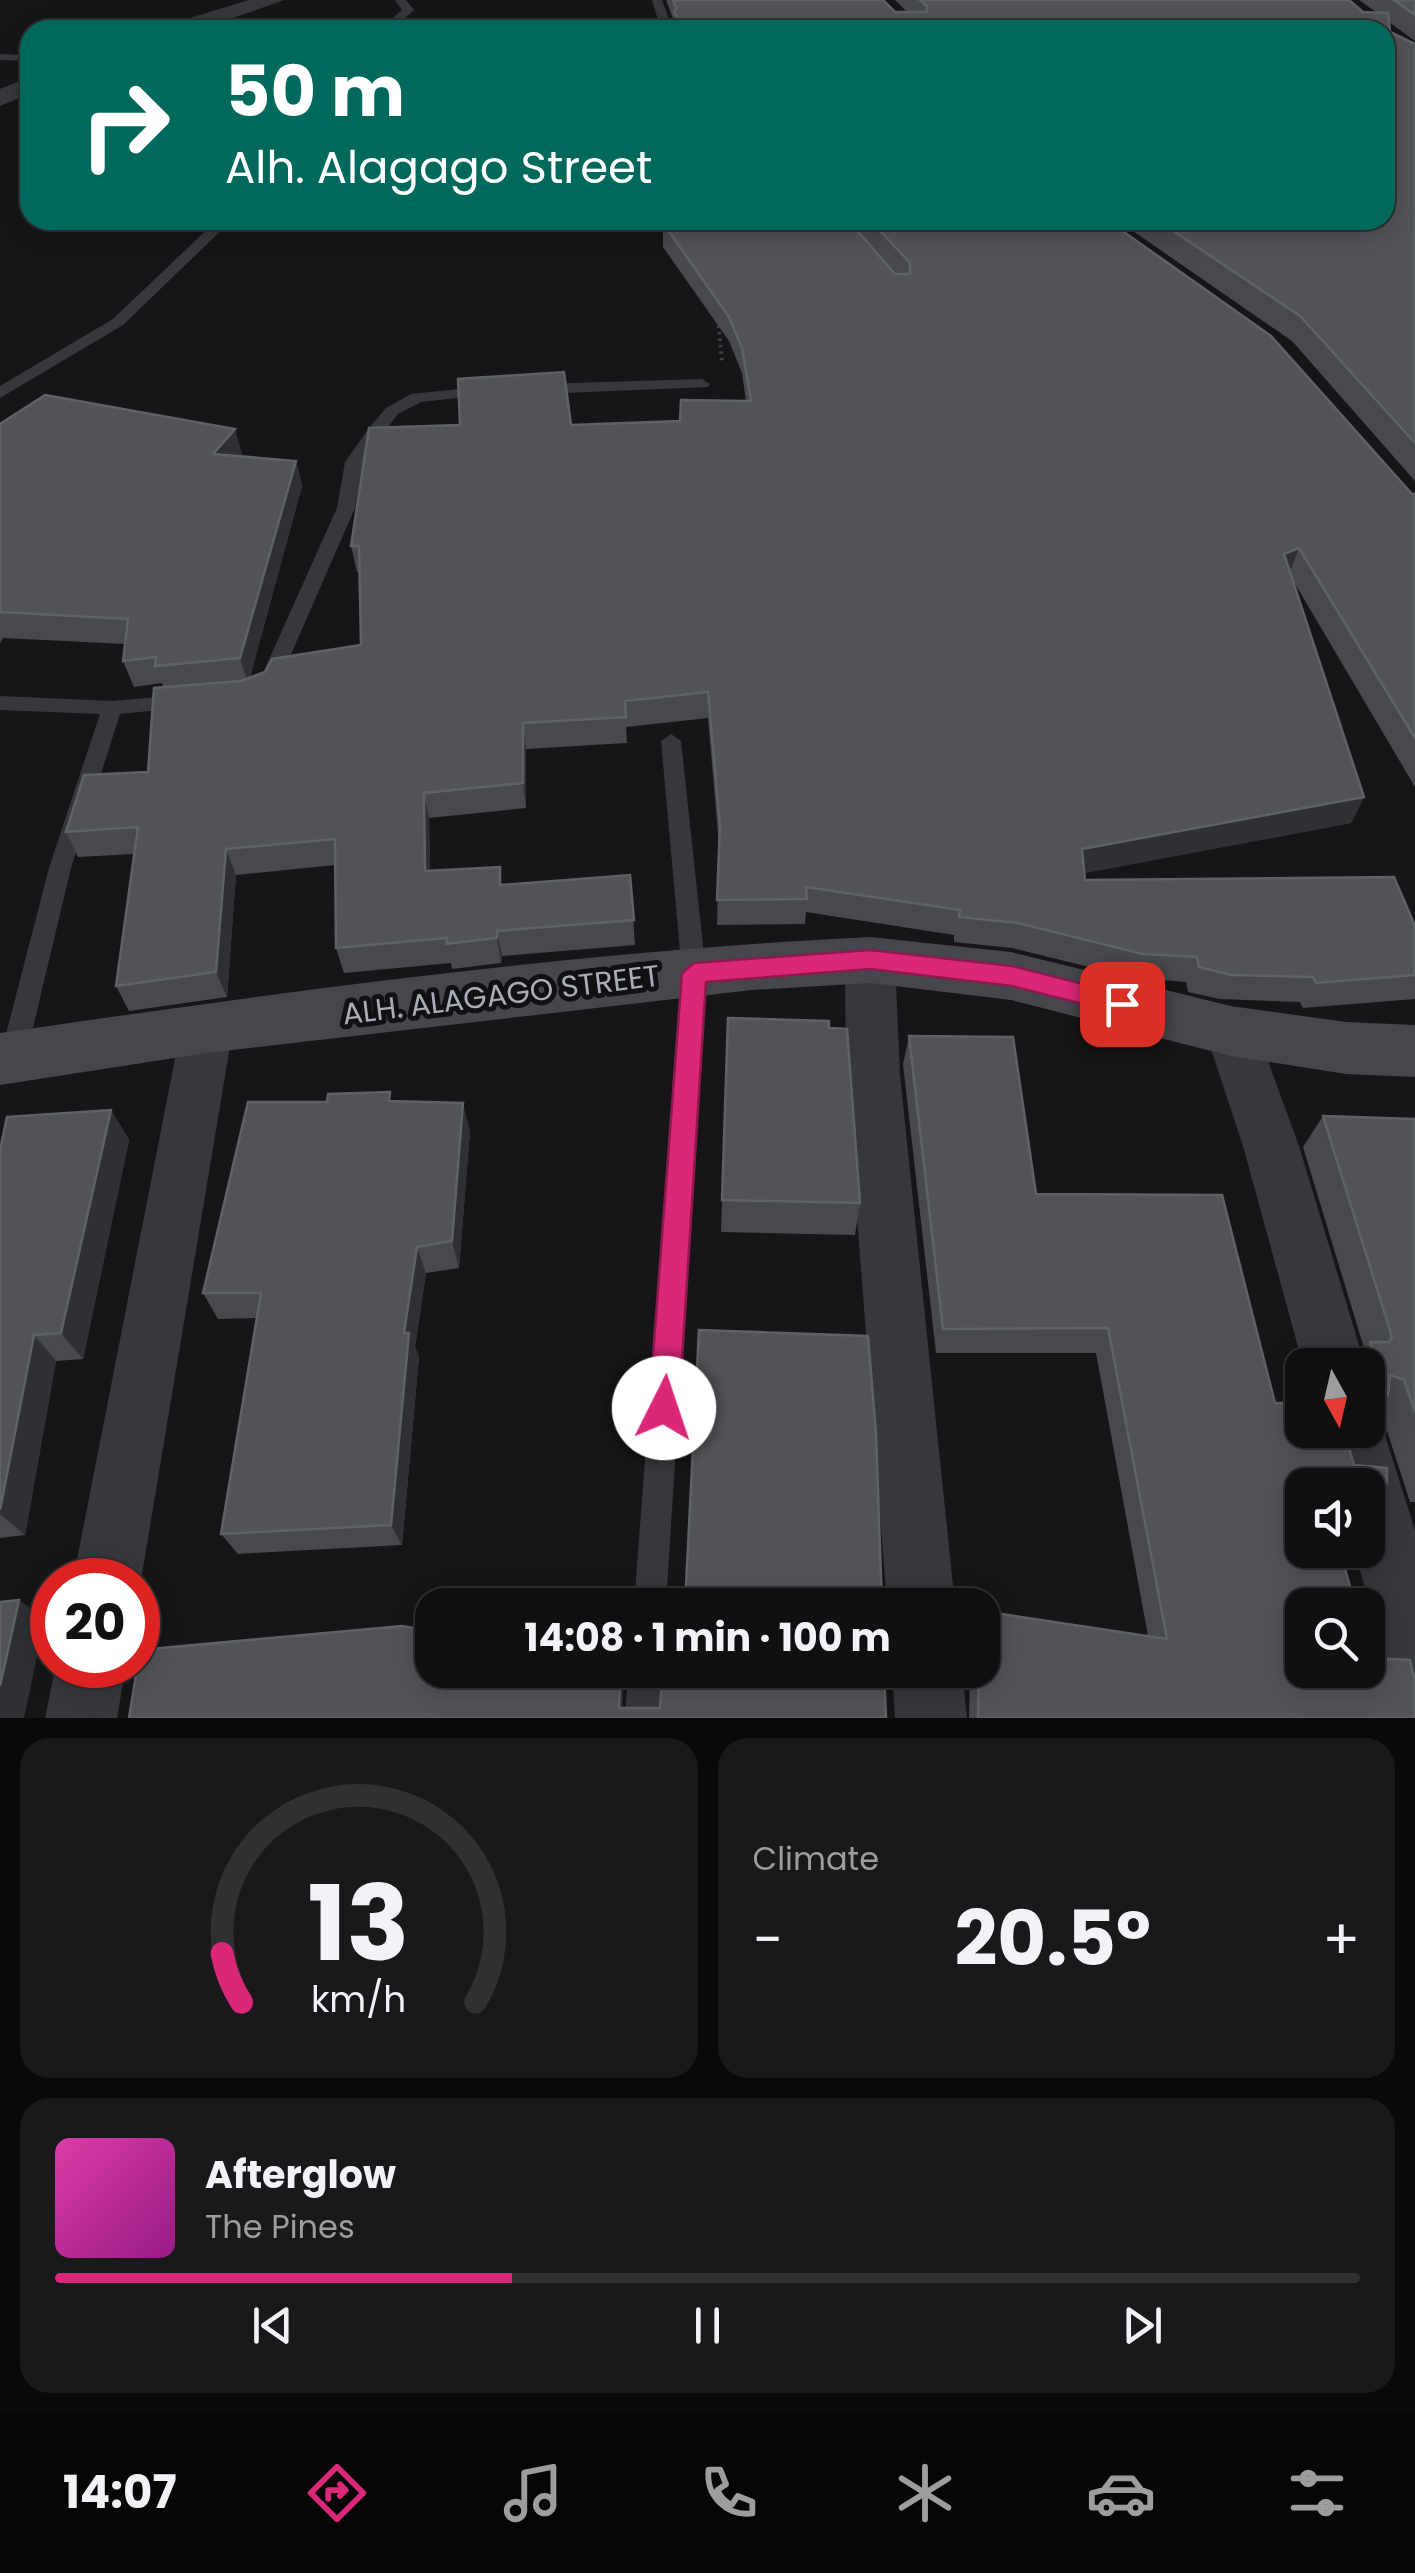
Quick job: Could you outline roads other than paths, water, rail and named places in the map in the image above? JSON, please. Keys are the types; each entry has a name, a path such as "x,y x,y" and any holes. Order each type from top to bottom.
{"main road":[{"name":"ALH. ALAGAGO STREET","path":"6,1058 207,1028 694,973 870,960 1012,976 1232,1031 1346,1048 1415,1051"}],"street":[{"path":"208,20 274,0"},
{"path":"870,960 873,1074 919,1588"},
{"path":"110,1558 207,1028"},
{"path":"1232,1031 1271,1146 1329,1348"},
{"path":"1358,1448 1415,1647"},
{"path":"82,1718 87,1688"},
{"path":"929,1688 932,1718"}],"lane":[{"path":"396,20 408,10 400,0"},
{"path":"0,392 118,322 215,230"},
{"path":"249,696 266,689 272,678 346,508 354,462 392,411 416,397 442,392 702,384"},
{"path":"0,703 112,708 210,700"},
{"path":"6,1058 60,868 112,708"},
{"path":"651,1588 694,973 671,742"},
{"path":"642,1718 644,1688"}]}
